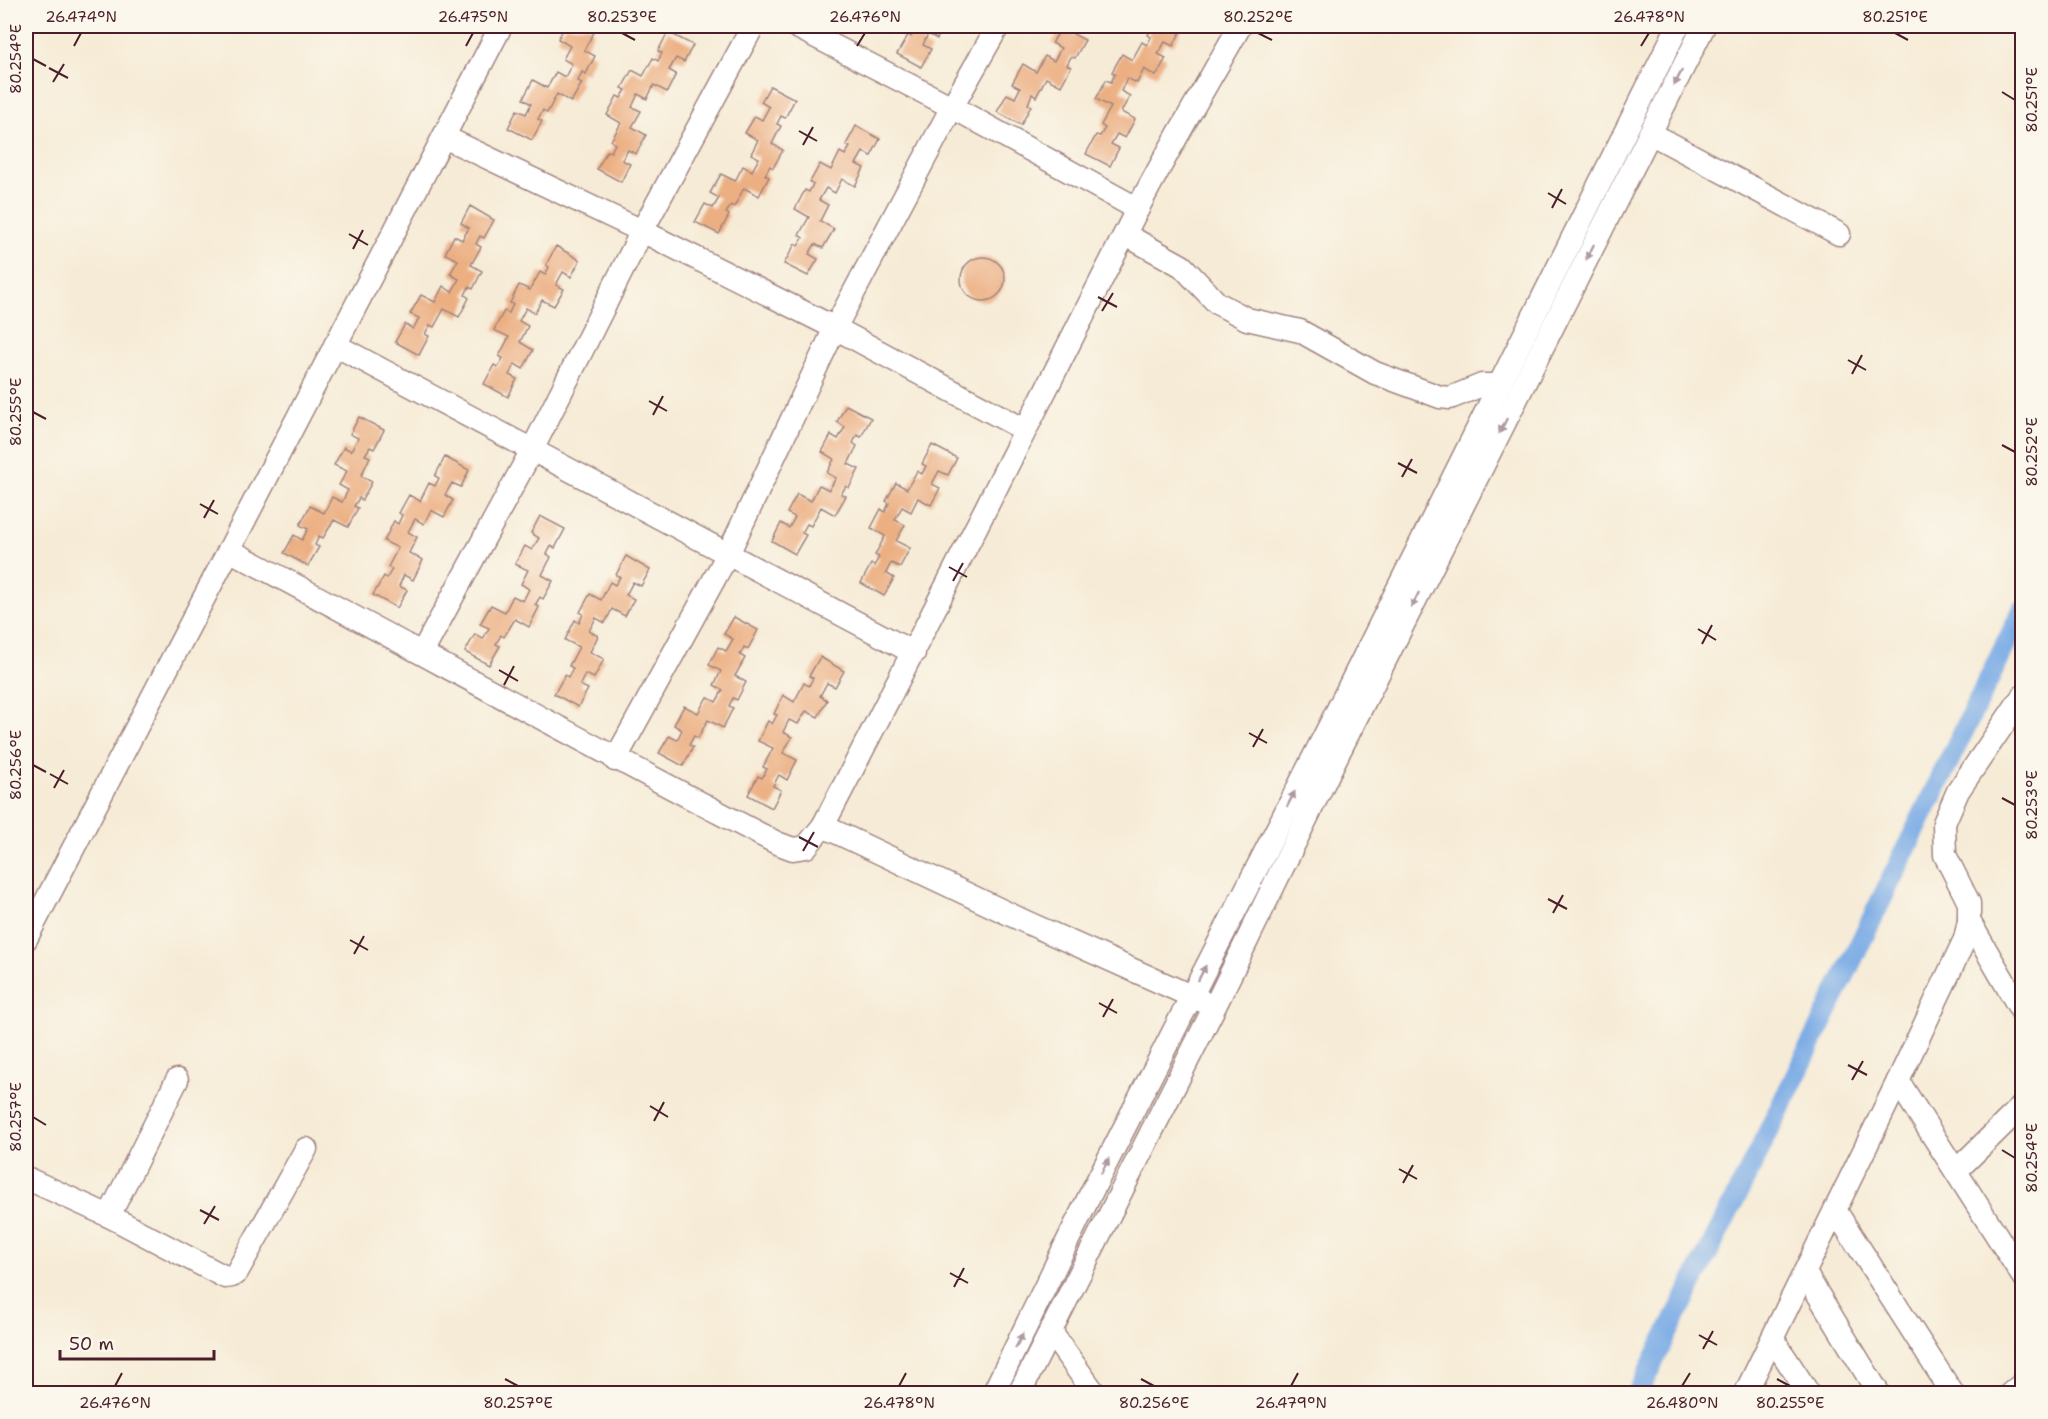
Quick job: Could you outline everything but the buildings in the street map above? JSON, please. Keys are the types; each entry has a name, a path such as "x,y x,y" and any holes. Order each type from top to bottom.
{"street":[{"path":"26,939 501,26"},
{"path":"422,653 532,450 642,231 753,26"},
{"path":"795,26 952,107 1138,209"},
{"path":"615,760 728,554 835,328 952,107 998,26"},
{"path":"229,550 615,760 777,843 793,849 806,847 822,826 914,653 1024,430 1138,209 1240,26"},
{"path":"993,1394 1090,1195 1330,724 1678,26"},
{"path":"1019,1394 1704,26"},
{"path":"1650,133 1839,234"},
{"path":"444,137 642,231 835,328 1024,430"},
{"path":"1126,235 1182,266 1217,303 1247,319 1300,331 1375,373 1440,397 1450,398 1482,385 1499,385"},
{"path":"335,345 914,653"},
{"path":"1745,1394 1965,939 1969,921 1969,903 1946,855 1944,823 1958,791 2022,697"},
{"path":"822,826 1026,922 1215,1006"},
{"path":"1969,921 2022,1012"},
{"path":"109,1216 177,1080"},
{"path":"1898,1081 2022,1275"},
{"path":"1956,1171 2022,1106"},
{"path":"26,1178 109,1216 225,1277 237,1272 306,1149"},
{"path":"1835,1210 1953,1394"},
{"path":"1805,1273 1879,1394"},
{"path":"1050,1331 1095,1394"},
{"path":"1773,1339 1809,1394"},
{"path":"2010,1394 2022,1384"}],"waterway":[{"path":"1637,1394 1756,1157 2022,611"}]}
